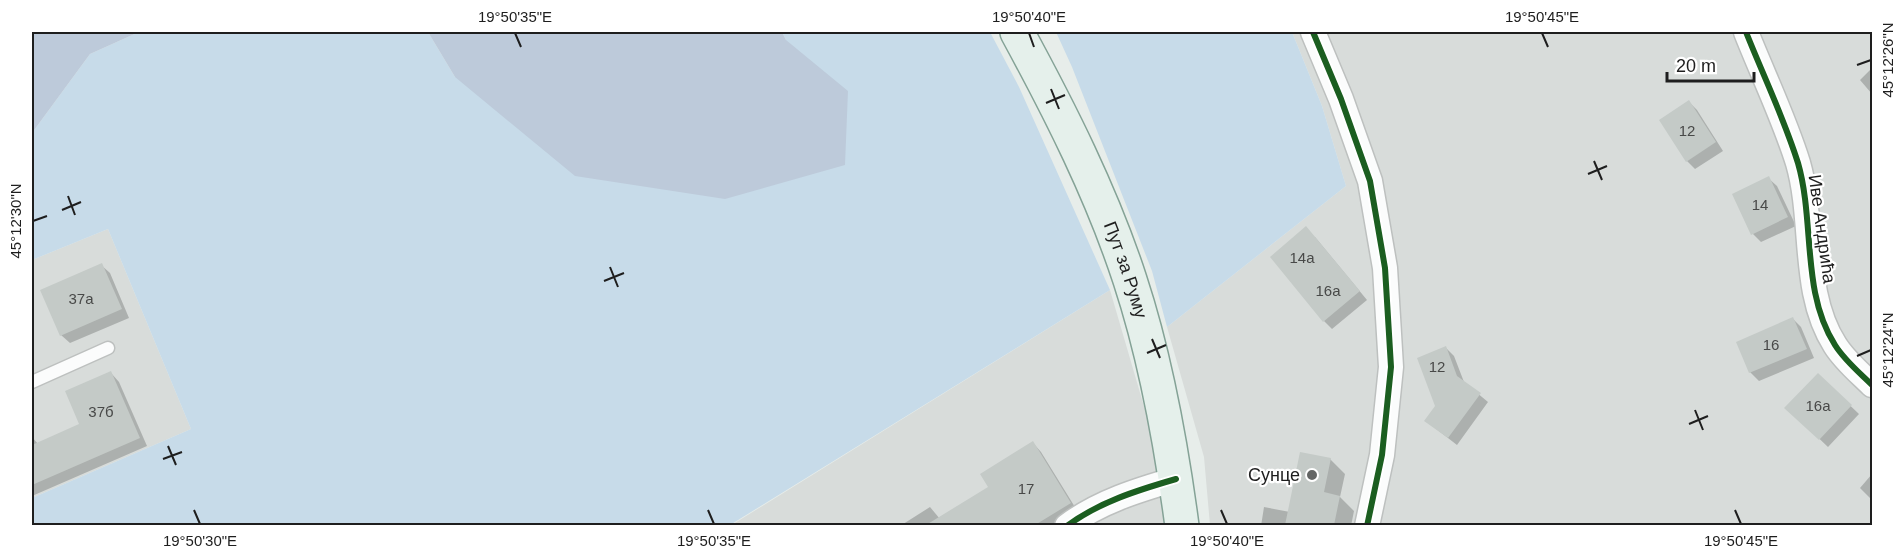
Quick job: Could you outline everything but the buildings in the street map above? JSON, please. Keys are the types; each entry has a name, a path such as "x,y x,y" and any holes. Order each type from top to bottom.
{"main road":[{"name":"Пут за Руму","path":"1017,32 1072,140 1105,212 1131,282 1155,374 1176,479 1182,525"}],"street":[{"path":"1313,32 1341,99 1370,181 1385,268 1391,367 1382,455 1367,525"},
{"name":"Иве Андрића","path":"1746,32 1798,165 1807,219 1813,280 1822,314 1834,344 1872,385"},
{"path":"1067,525 1081,515 1114,500 1176,479"}],"lane":[{"path":"32,382 108,348"}],"shaded area":[{"path":"32,32 139,32 90,54 32,133"},
{"path":"139,32 428,32 455,77 786,40 782,32 990,32 1019,87 1110,290 730,525 32,526 32,498 191,429 108,229 32,260 32,133 90,54"},
{"path":"428,32 782,32 786,40 848,91 845,165 725,199 575,176 455,77"},
{"path":"1056,32 1292,32 1322,106 1346,186 1167,327 1152,271 1072,67"},
{"path":"1292,32 1872,32 1872,525 1210,525 1204,457 1167,327 1346,186 1322,106"},
{"path":"108,229 191,429 32,498 32,260"},
{"path":"1110,290 1162,468 1167,525 730,526"}],"cycle path":[{"path":"1313,32 1341,99 1370,181 1385,268 1391,367 1382,455 1367,526"},
{"path":"1746,32 1798,163 1806,209 1813,280 1824,324 1839,351 1872,385"},
{"path":"1067,526 1106,503 1176,479"}],"place":[{"name":"Сунце","path":"1312,475"}]}
